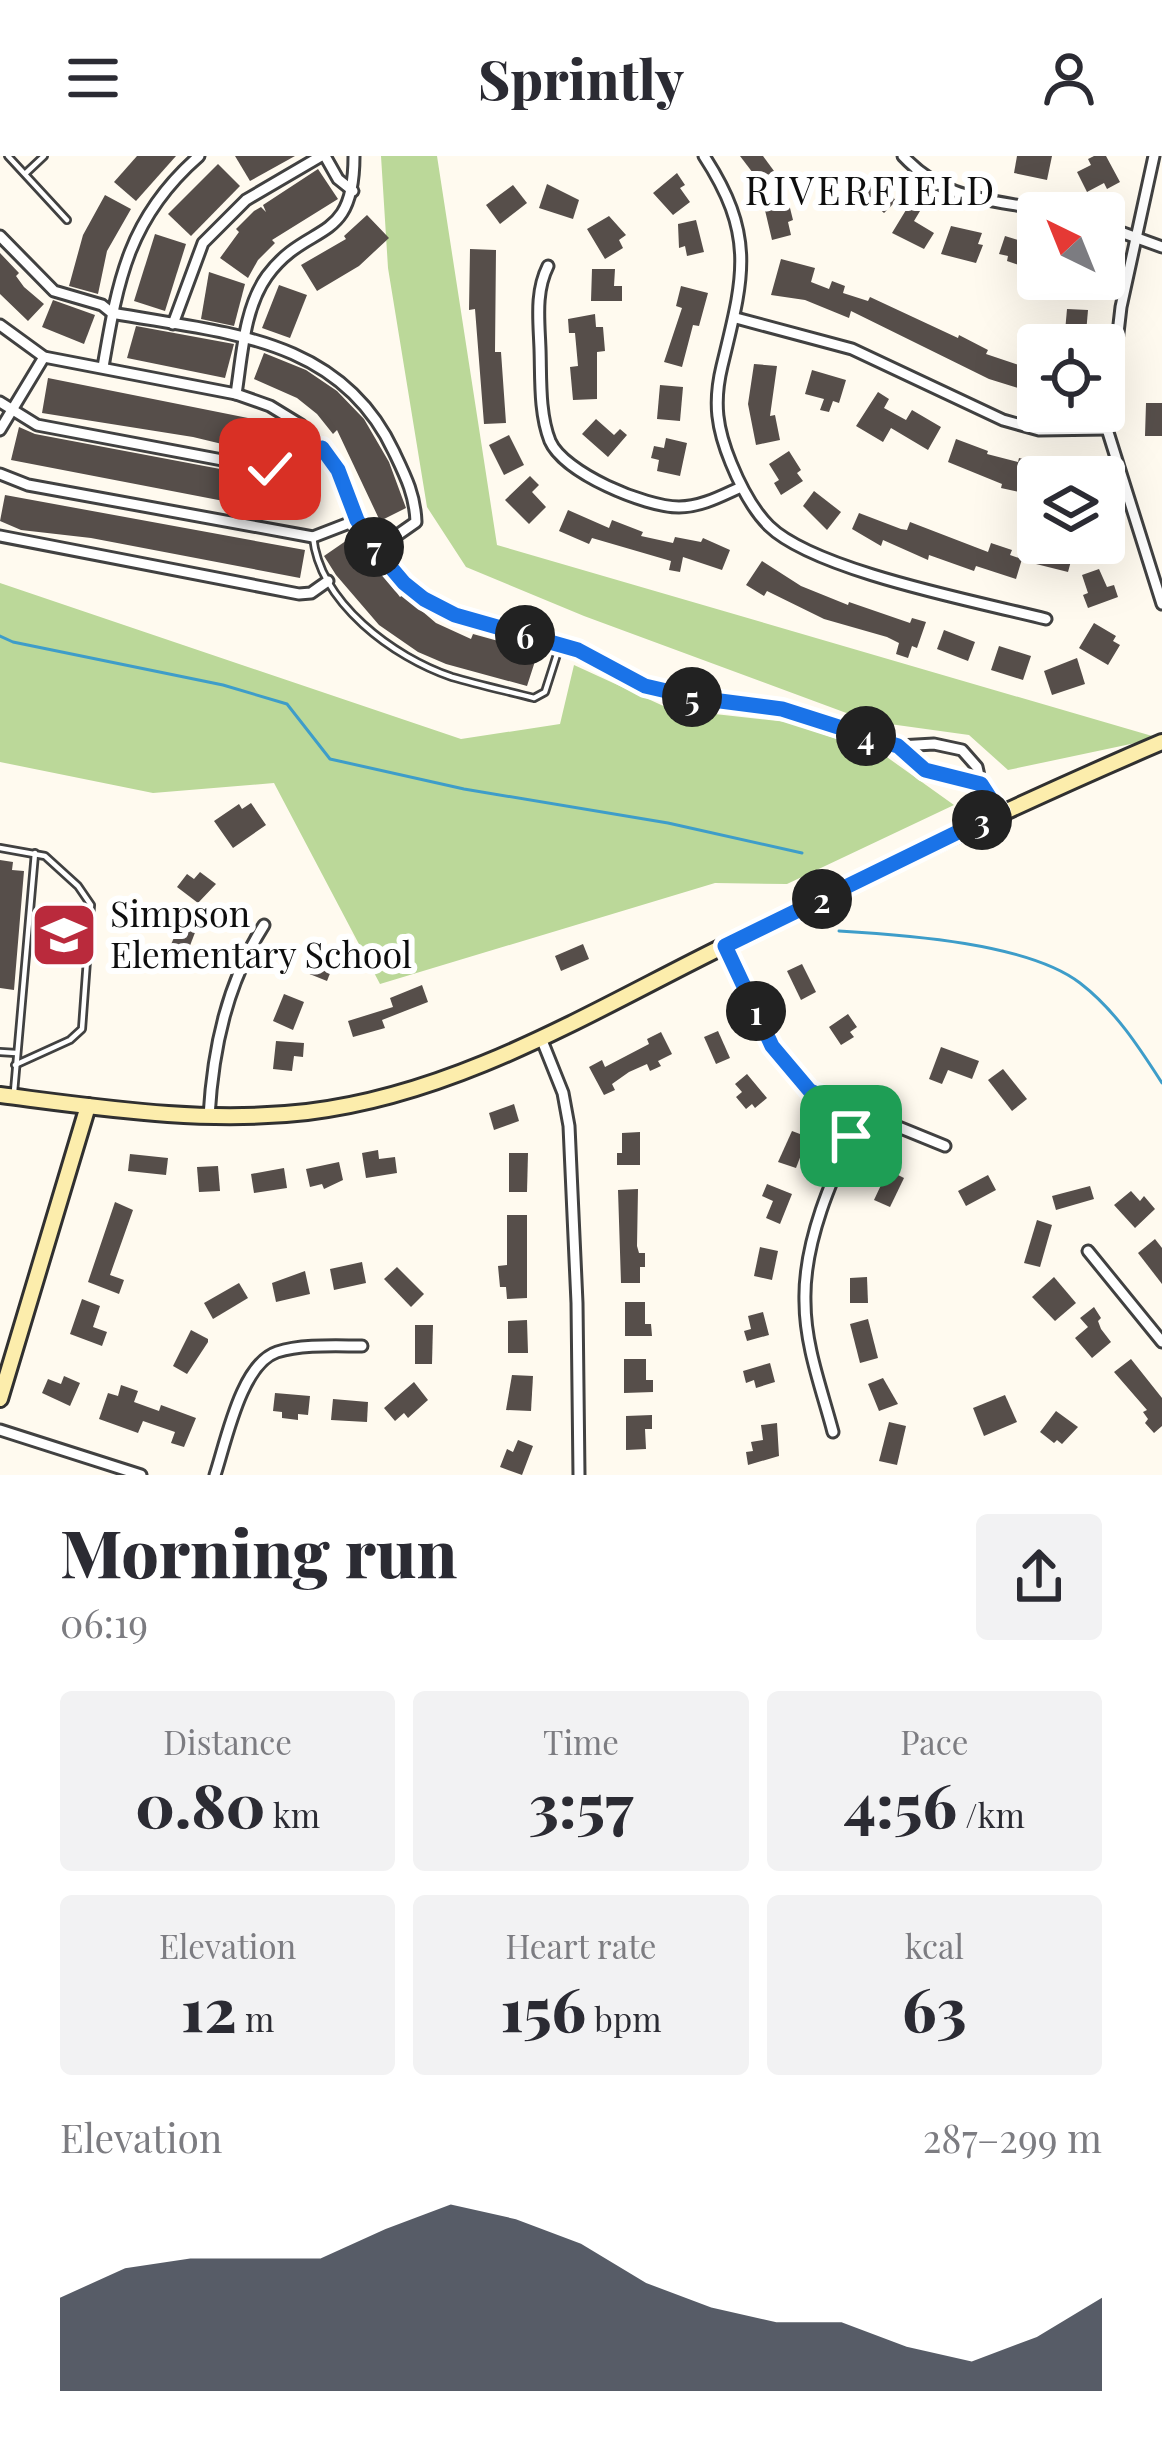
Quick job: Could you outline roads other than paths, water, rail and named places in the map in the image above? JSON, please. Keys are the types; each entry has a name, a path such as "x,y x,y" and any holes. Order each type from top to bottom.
{"street":[{"path":"103,367 128,249 146,213 172,179 199,156"},
{"path":"172,324 203,243 246,200 323,156 353,191"},
{"path":"236,394 254,300 266,277 286,256 340,218 353,191 355,156"},
{"path":"704,156 724,187 739,232 742,272 736,318 723,361 717,428 741,487 770,527 830,561 1046,620"},
{"path":"903,156 924,178 967,197 1017,206"},
{"path":"1119,324 1154,156"},
{"path":"1125,234 1162,247"},
{"path":"0,236 54,291 102,305 112,313 279,345 316,363 354,393 382,427 415,496 416,522 376,550"},
{"path":"548,266 540,281 542,405 550,442 563,460 583,476 676,507 710,502 741,487"},
{"path":"736,318 853,349 1017,424"},
{"path":"0,325 44,357 236,394 301,425 338,470 357,520 376,550 404,583 455,615 560,645 645,686 782,709 898,746 934,744 962,750 999,812"},
{"path":"0,430 44,357"},
{"path":"0,402 38,425 270,469 293,471 322,448"},
{"path":"1108,432 1162,604"},
{"path":"0,474 28,485 313,537 357,520"},
{"path":"0,536 299,594 328,581"},
{"path":"7,1096 159,1115 264,1116 361,1102 428,1084 541,1038 999,812 1162,742"},
{"path":"925,770 934,744"},
{"path":"898,746 925,770 981,784"},
{"path":"209,1116 214,1052 244,957 264,925"},
{"path":"725,946 772,1046 810,1091 946,1145"},
{"path":"541,1038 563,1093 569,1126 579,1475"},
{"path":"0,1399 88,1106"},
{"path":"833,1432 810,1347 805,1303 814,1236 862,1113"},
{"path":"1088,1252 1162,1342"},
{"path":"215,1475 240,1398 256,1367 275,1352 362,1346"},
{"path":"0,1430 141,1475"}],"lane":[{"path":"8,156 67,220"},
{"path":"25,174 44,156"},
{"path":"313,537 315,558 345,605 376,635 416,661 451,676 534,698 544,692 560,645"},
{"path":"0,848 45,856 91,905 82,1029 70,1040 14,1065"},
{"path":"7,1096 16,1053 35,853"},
{"path":"0,1052 16,1053"}],"waterway":[{"path":"0,636 223,685 287,704 330,759 802,853"},
{"path":"839,931 965,944 1057,969 1104,1005 1162,1083"}],"place":[{"name":"Simpson Elementary School","path":"64,935"}],"district":[{"name":"RIVERFIELD","path":"871,191"}]}
